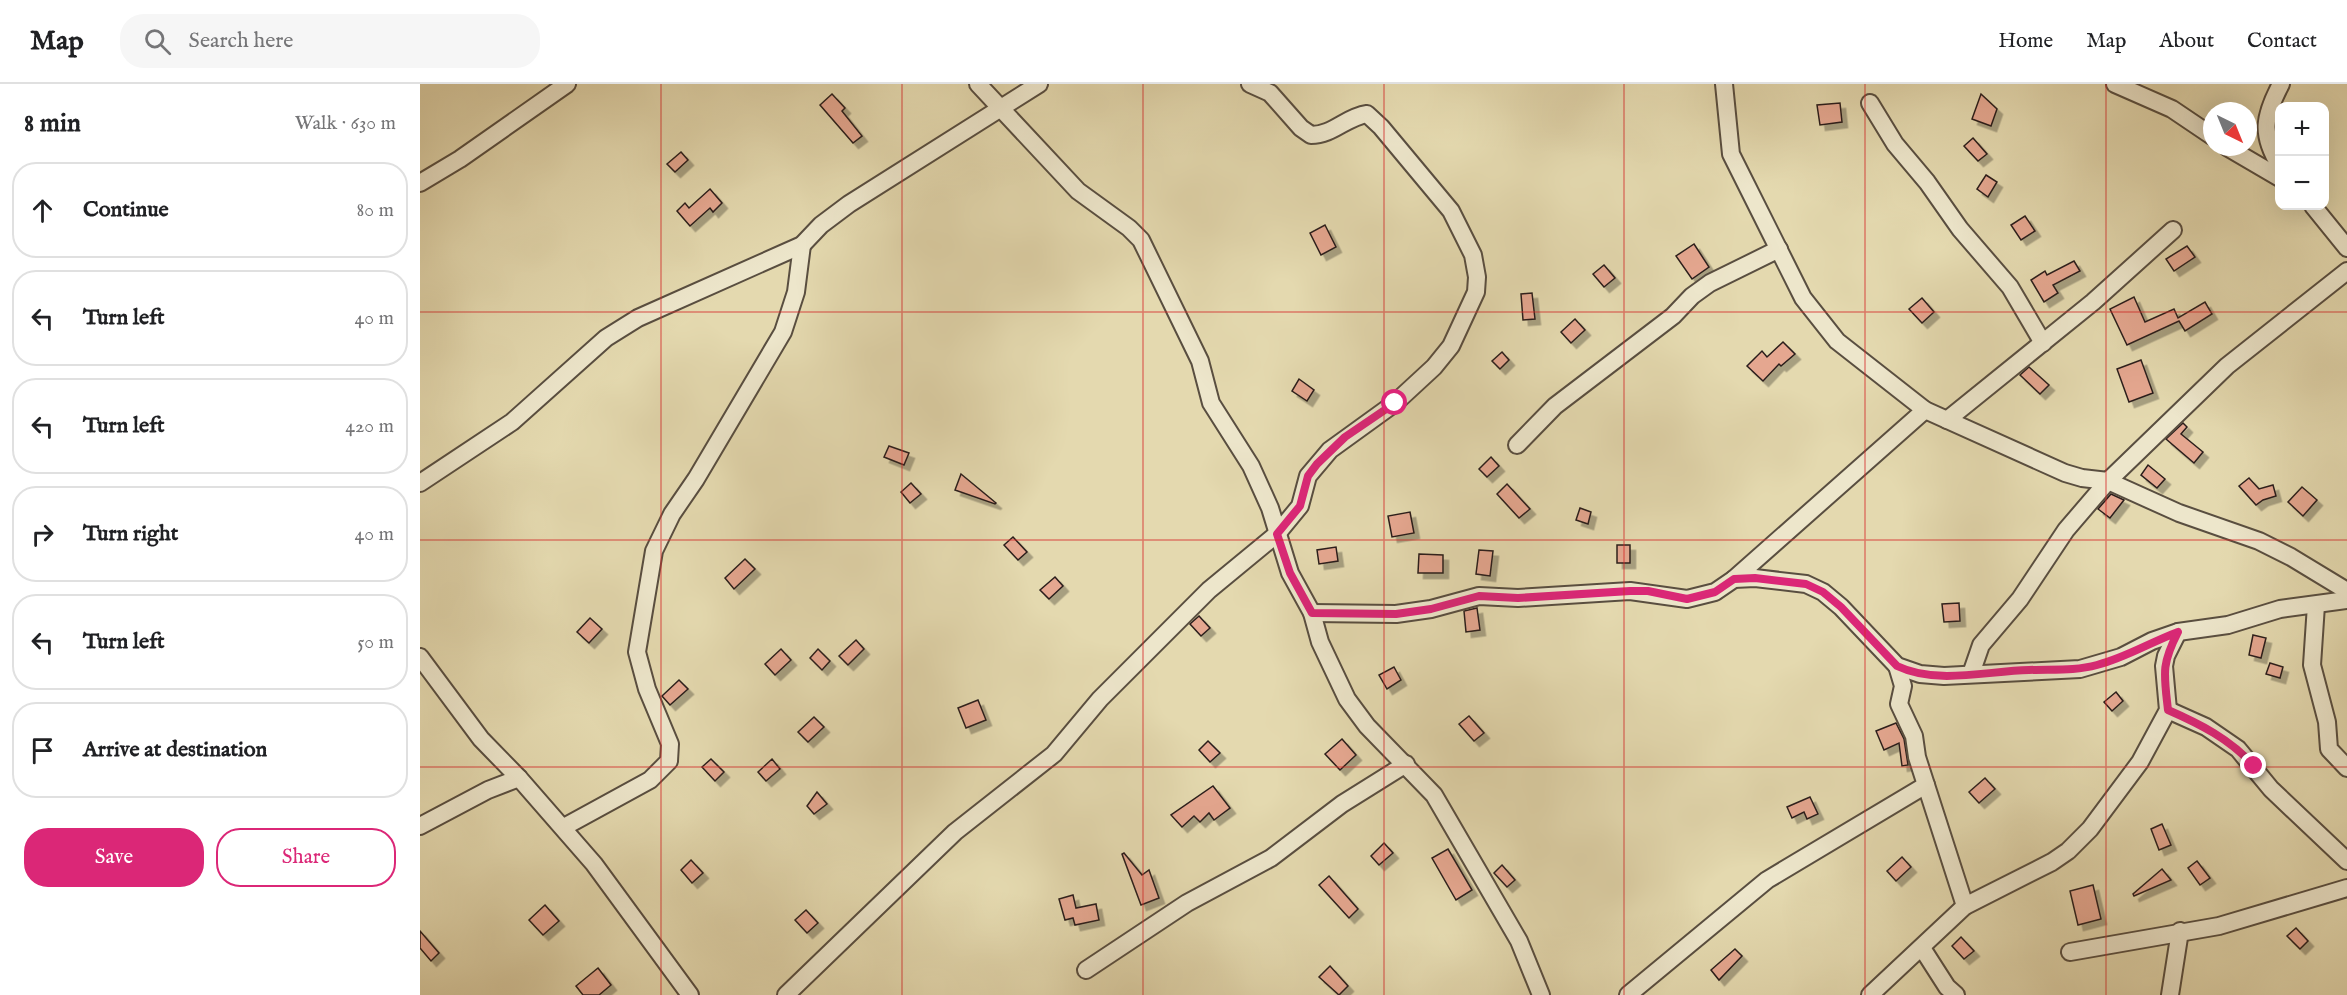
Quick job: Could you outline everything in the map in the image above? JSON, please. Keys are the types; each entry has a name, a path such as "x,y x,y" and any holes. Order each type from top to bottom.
{"street":[{"path":"420,183 460,159 567,84"},
{"path":"978,84 1078,191 1129,228 1141,240 1200,361 1211,403 1251,466 1270,508 1290,573 1312,613 1320,642 1347,699 1367,726 1434,795 1520,940 1541,995"},
{"path":"420,483 512,422 606,338 638,318 801,245 821,225 849,204 1002,110 1039,84"},
{"path":"786,995 955,831 1054,754 1100,699 1216,584 1277,534 1300,506 1308,476 1317,464 1345,437 1395,403 1434,367 1464,322 1476,292 1477,277 1465,234 1451,211 1370,116 1360,115 1329,133 1311,135 1301,128 1270,93 1250,84"},
{"path":"1724,84 1731,154 1803,298 1837,341 1925,410 2065,473 2108,481 2178,513 2259,541 2291,557 2347,591"},
{"path":"2115,84 2172,109 2203,130"},
{"path":"2275,157 2269,147 2266,120 2281,84"},
{"path":"1870,103 1895,144 1927,182 1960,229 2010,287 2043,343"},
{"path":"2242,156 2275,175"},
{"path":"2316,210 2347,248"},
{"path":"1947,420 2093,302 2173,230"},
{"path":"564,827 651,780 669,762 670,744 647,689 637,652 654,551 672,514 696,479 783,332 796,292 801,245"},
{"path":"1517,445 1555,406 1672,316 1692,296 1710,283 1779,249"},
{"path":"1971,674 1981,645 2020,599 2066,530 2108,481 2227,366 2347,271"},
{"path":"1312,613 1396,614 1431,609 1479,596 1518,598 1648,591 1687,599 1715,592 1734,579 1758,555 1925,410"},
{"path":"1734,579 1755,578 1806,584 1823,592 1841,607 1897,666 1903,686 1899,704 1914,736 1926,785 1965,906"},
{"path":"1897,666 1920,674 1944,676 2080,669 2098,665 2178,632 2228,624 2280,609 2347,600"},
{"path":"2316,605 2313,673 2328,722 2329,749 2347,768"},
{"path":"1870,995 1965,906 2068,851 2090,829 2140,762 2168,710 2164,666 2166,656 2178,632"},
{"path":"420,657 481,739 564,827 690,995"},
{"path":"2168,710 2206,727 2238,749 2271,789 2347,861"},
{"path":"1086,970 1187,903 1271,858 1342,804 1406,764"},
{"path":"420,826 488,790 519,778"},
{"path":"1628,995 1767,880 1926,785"},
{"path":"2070,952 2219,926 2347,888"},
{"path":"2170,995 2180,931"},
{"path":"1922,948 1947,987 1956,995"}],"building":[{"path":"832,94 845,108 842,111 862,136 853,143 820,105"},
{"path":"1981,94 1997,109 1991,126 1972,119"},
{"path":"1840,103 1842,122 1820,125 1817,105"},
{"path":"1973,138 1987,154 1978,161 1964,146"},
{"path":"681,152 688,160 675,172 667,164"},
{"path":"1986,175 1997,182 1988,197 1977,189"},
{"path":"710,189 722,203 713,212 710,208 690,226 677,211 685,203 689,208"},
{"path":"2025,216 2035,231 2021,240 2011,225"},
{"path":"1325,225 1336,247 1321,255 1310,233"},
{"path":"1694,244 1709,267 1692,279 1676,256"},
{"path":"2187,246 2195,257 2174,271 2166,259"},
{"path":"2074,261 2080,271 2053,285 2058,293 2044,302 2031,280 2045,271 2047,275"},
{"path":"1604,265 1615,278 1604,287 1593,274"},
{"path":"1532,293 1535,319 1523,320 1521,294"},
{"path":"2134,297 2145,322 2174,309 2178,318 2205,302 2212,314 2185,331 2179,321 2127,345 2110,309"},
{"path":"1922,298 1934,312 1922,323 1909,309"},
{"path":"1575,319 1585,330 1571,343 1561,332"},
{"path":"1783,342 1795,354 1781,366 1779,364 1763,381 1747,366 1762,351 1767,357"},
{"path":"1502,352 1509,360 1500,369 1492,361"},
{"path":"2141,360 2153,393 2129,402 2117,369"},
{"path":"2029,367 2049,385 2040,394 2020,375"},
{"path":"1299,379 1314,390 1307,401 1292,391"},
{"path":"2183,423 2187,427 2181,434 2203,452 2194,463 2166,439"},
{"path":"889,446 909,453 904,465 884,457"},
{"path":"1491,457 1499,466 1487,477 1479,469"},
{"path":"2148,465 2165,479 2157,488 2141,475"},
{"path":"961,474 996,503 955,490"},
{"path":"2249,478 2259,489 2273,485 2276,496 2256,505 2239,486"},
{"path":"911,483 921,494 910,503 901,492"},
{"path":"1507,484 1530,509 1519,518 1497,494"},
{"path":"2302,487 2317,500 2303,516 2288,502"},
{"path":"2111,494 2124,500 2110,518 2098,509"},
{"path":"1580,508 1591,512 1588,524 1576,520"},
{"path":"1410,512 1414,533 1392,537 1388,516"},
{"path":"1013,537 1027,552 1018,560 1004,545"},
{"path":"1617,545 1630,545 1630,563 1617,563"},
{"path":"1336,547 1338,561 1319,564 1317,550"},
{"path":"1479,550 1493,551 1490,576 1476,574"},
{"path":"1419,554 1443,555 1443,573 1418,573"},
{"path":"745,559 755,569 734,589 725,578"},
{"path":"1055,577 1063,586 1049,599 1040,590"},
{"path":"1959,603 1960,621 1944,622 1942,604"},
{"path":"1477,608 1480,630 1466,632 1464,611"},
{"path":"1199,616 1210,628 1201,636 1190,624"},
{"path":"590,618 602,629 589,643 577,632"},
{"path":"2253,635 2266,638 2261,658 2249,655"},
{"path":"856,640 864,649 848,665 839,656"},
{"path":"781,649 791,660 775,675 765,664"},
{"path":"818,649 830,661 822,670 810,658"},
{"path":"2270,663 2283,667 2280,678 2266,674"},
{"path":"1394,667 1401,680 1387,689 1379,675"},
{"path":"679,680 688,689 670,705 662,696"},
{"path":"2116,692 2123,701 2112,711 2104,702"},
{"path":"978,700 986,720 966,728 958,708"},
{"path":"1469,716 1484,733 1474,741 1459,724"},
{"path":"814,717 824,727 808,742 798,732"},
{"path":"1896,723 1904,739 1908,765 1902,766 1899,743 1884,750 1876,731"},
{"path":"1342,739 1356,755 1340,770 1325,754"},
{"path":"1208,741 1220,753 1210,762 1199,750"},
{"path":"711,759 724,772 715,781 702,767"},
{"path":"772,759 780,769 766,781 758,772"},
{"path":"1985,778 1995,789 1979,803 1969,792"},
{"path":"1213,786 1230,808 1214,820 1209,813 1200,822 1194,816 1182,827 1171,815"},
{"path":"817,792 827,804 814,814 807,806"},
{"path":"1810,797 1818,814 1807,819 1804,812 1792,818 1787,807"},
{"path":"2162,824 2171,845 2159,850 2151,829"},
{"path":"1384,843 1393,853 1379,865 1371,856"},
{"path":"1448,849 1472,890 1456,900 1432,858"},
{"path":"1124,853 1142,875 1149,870 1159,898 1141,905 1122,854"},
{"path":"1902,857 1911,867 1896,881 1887,871"},
{"path":"691,860 703,873 692,883 681,870"},
{"path":"2197,861 2210,878 2200,885 2188,868"},
{"path":"1502,865 1515,880 1507,887 1494,873"},
{"path":"2162,869 2171,880 2134,896 2133,894"},
{"path":"1329,876 1358,909 1349,918 1319,885"},
{"path":"2093,885 2101,919 2078,925 2070,891"},
{"path":"1073,895 1076,908 1096,904 1099,920 1075,925 1073,918 1065,920 1059,899"},
{"path":"545,905 559,921 543,935 529,920"},
{"path":"806,910 818,923 807,933 795,920"},
{"path":"2296,928 2308,941 2300,949 2287,936"},
{"path":"420,931 439,953 431,961 420,948"},
{"path":"1961,937 1974,951 1964,959 1952,946"},
{"path":"1735,949 1742,956 1719,980 1711,970"},
{"path":"1330,966 1348,986 1339,995 1319,977"},
{"path":"598,968 611,985 599,995 583,995 576,986"}],"route":[{"path":"1395,403 1345,437 1317,464 1308,476 1300,506 1277,534 1290,573 1312,613 1396,614 1431,609 1456,600 1479,596 1518,598 1648,591 1687,599 1699,598 1715,592 1734,579 1755,578 1806,584 1823,592 1841,607 1897,666 1920,674 1944,676 2080,669 2121,657 2152,641 2178,632 2166,656 2164,666 2168,710 2206,727 2238,749 2254,766"}]}
